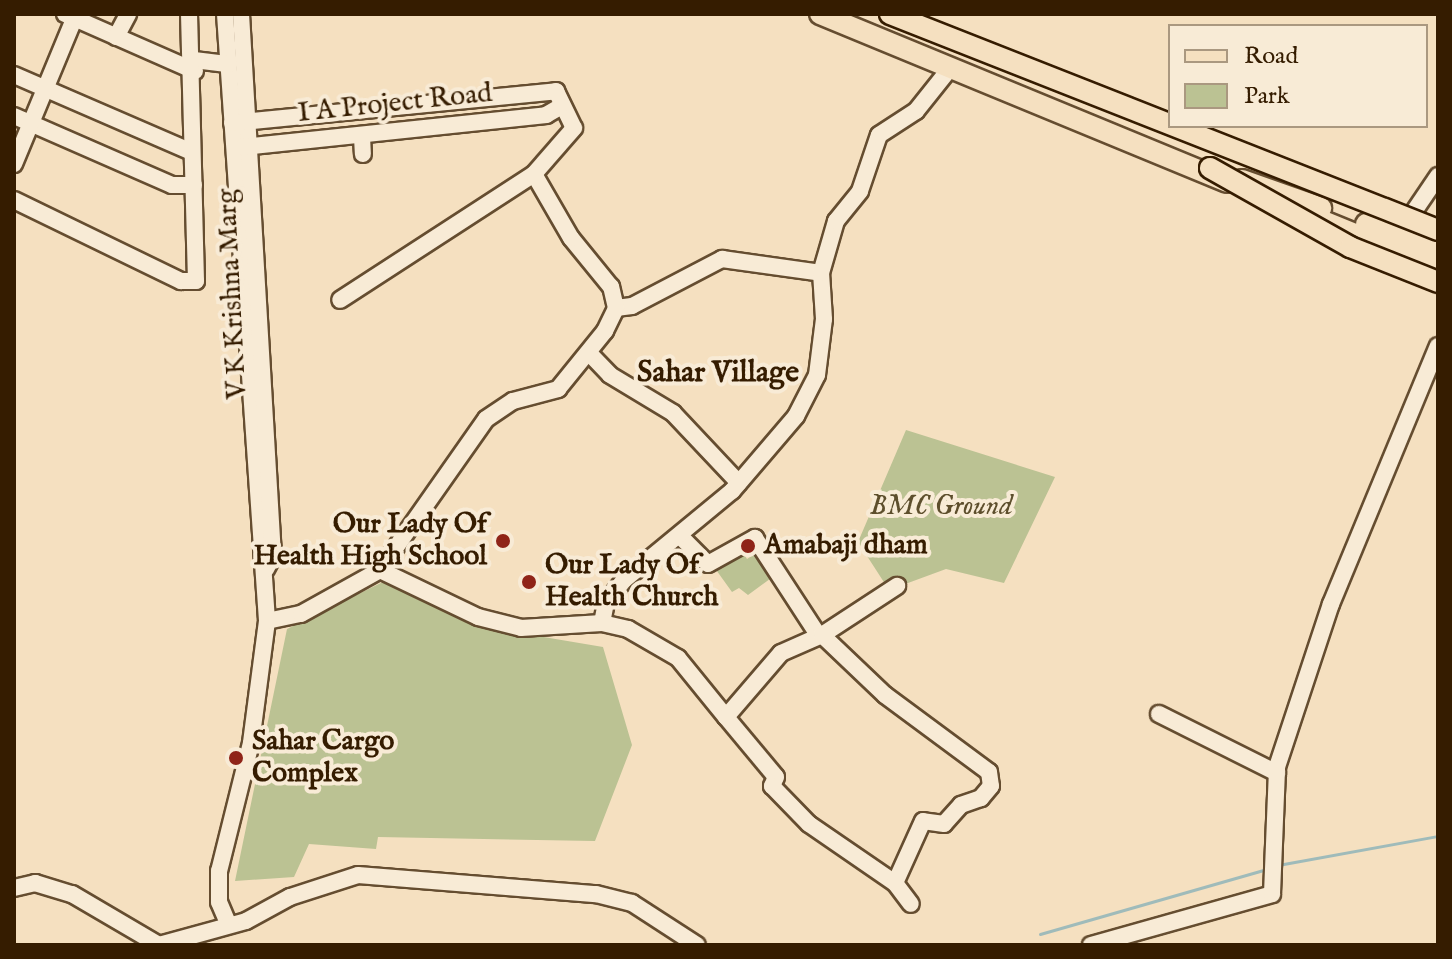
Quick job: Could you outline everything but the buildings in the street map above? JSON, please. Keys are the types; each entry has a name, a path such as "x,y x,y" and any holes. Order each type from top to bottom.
{"main road":[{"path":"820,14 1438,268"},
{"path":"840,14 1210,168 1438,249"},
{"path":"893,14 1079,93 1168,122"},
{"path":"893,14 1168,123"},
{"path":"1181,128 1438,230"},
{"path":"1183,128 1438,220"},
{"path":"1210,168 1350,247 1438,282"}],"street":[{"path":"116,37 128,14"},
{"path":"14,200 181,281 196,281 192,152 195,66 189,14"},
{"name":"V K Krishna Marg","path":"225,14 229,64 240,122"},
{"name":"V K Krishna Marg","path":"228,923 219,902 219,871 251,743 267,621 266,569 259,558 257,364 240,122 241,14"},
{"path":"14,164 72,15 116,37 195,66 229,64"},
{"path":"602,623 606,603 624,580 681,537 739,483 782,434 817,375 824,319 821,273 836,221 860,191 879,135 916,111 951,67"},
{"path":"14,75 192,152"},
{"path":"240,122 556,91 560,107 571,119 571,135 534,174 340,300"},
{"name":"I A Project Road","path":"242,148 363,145 546,115 560,107"},
{"path":"14,116 172,185 194,185"},
{"path":"267,621 301,614 380,570 486,419 513,401 558,389 589,353 616,308 611,287 571,238 534,174"},
{"path":"1415,210 1438,176"},
{"path":"616,308 632,306 722,259 821,273"},
{"path":"1091,945 1272,894 1277,773 1331,604 1438,346"},
{"path":"589,353 610,375 673,413 739,483"},
{"path":"681,537 708,564 755,538 820,636 885,695 989,772 991,786 981,798 961,805 944,824 923,821 895,883"},
{"path":"380,570 478,617 521,628 602,623 628,629 678,658 776,777 772,786 809,824 895,883 911,904"},
{"path":"726,717 781,653 820,636 897,586"},
{"path":"1159,714 1277,773"},
{"path":"14,888 35,883 72,894 159,945 358,875 596,894 632,903 697,945"}],"green space":[{"name":"BMC Ground","path":"906,430 1055,477 1004,583 946,569 889,590 858,542"},
{"path":"737,544 747,559 758,552 774,576 748,595 739,588 732,592 714,567"},
{"path":"389,579 479,626 603,647 632,745 595,841 378,837 376,849 309,844 294,877 235,881 287,629"}],"waterway":[{"path":"1278,865 1438,836"},
{"path":"1040,934 1267,869"}],"place":[{"name":"Our Lady Of Health High School","path":"503,541"},
{"name":"Amabaji dham","path":"748,546"},
{"name":"Our Lady Of Health Church","path":"529,582"},
{"name":"Sahar Cargo Complex","path":"236,758"}],"district":[{"name":"Sahar Village","path":"718,373"}]}
